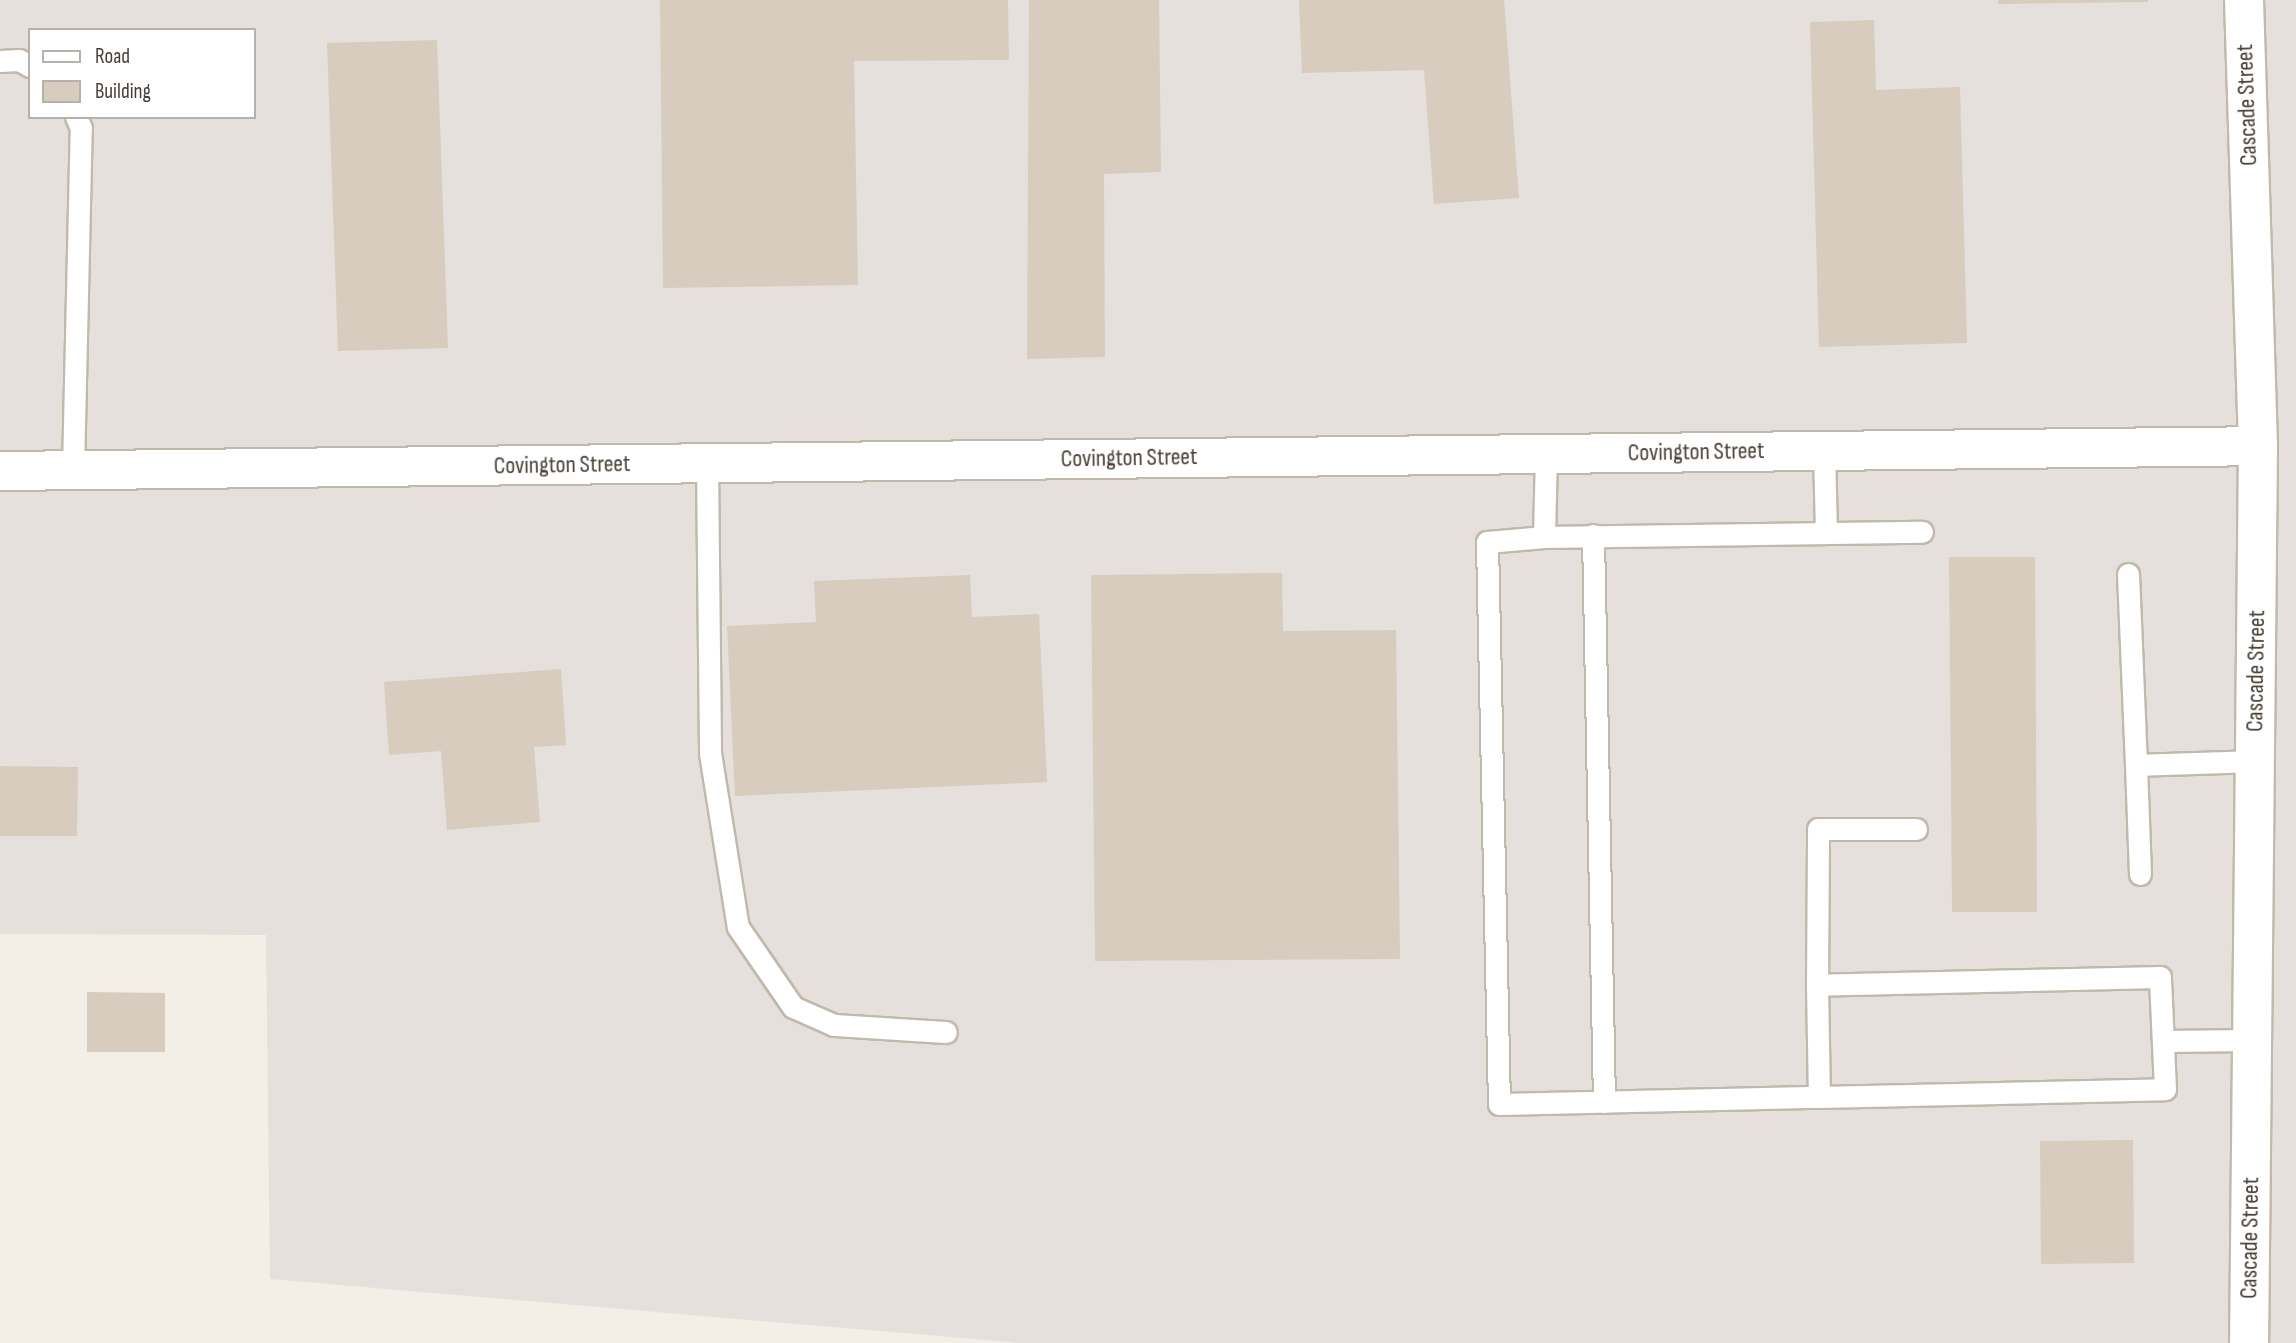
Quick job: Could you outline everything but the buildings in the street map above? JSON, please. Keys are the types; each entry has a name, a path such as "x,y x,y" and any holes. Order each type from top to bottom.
{"street":[{"name":"Cascade Street","path":"2244,0 2258,446 2249,1343"},
{"name":"Covington Street","path":"0,471 2258,446"}],"lane":[{"path":"0,61 19,61 28,65"},
{"path":"73,470 81,128 77,119"},
{"path":"1824,451 1826,533"},
{"path":"1544,537 1546,454"},
{"path":"707,463 710,753 738,927 793,1007 834,1025 946,1032"},
{"path":"1817,985 2160,977 2165,1089 1499,1104 1486,542 1593,535 1922,532"},
{"path":"1593,535 1604,1102"},
{"path":"2128,574 2140,874"},
{"path":"2136,765 2255,761"},
{"path":"1819,1097 1818,829 1916,829"},
{"path":"2163,1041 2252,1040"}],"shaded area":[{"path":"0,0 2296,0 2296,1343 1020,1343 270,1279 266,935 0,934"}]}
